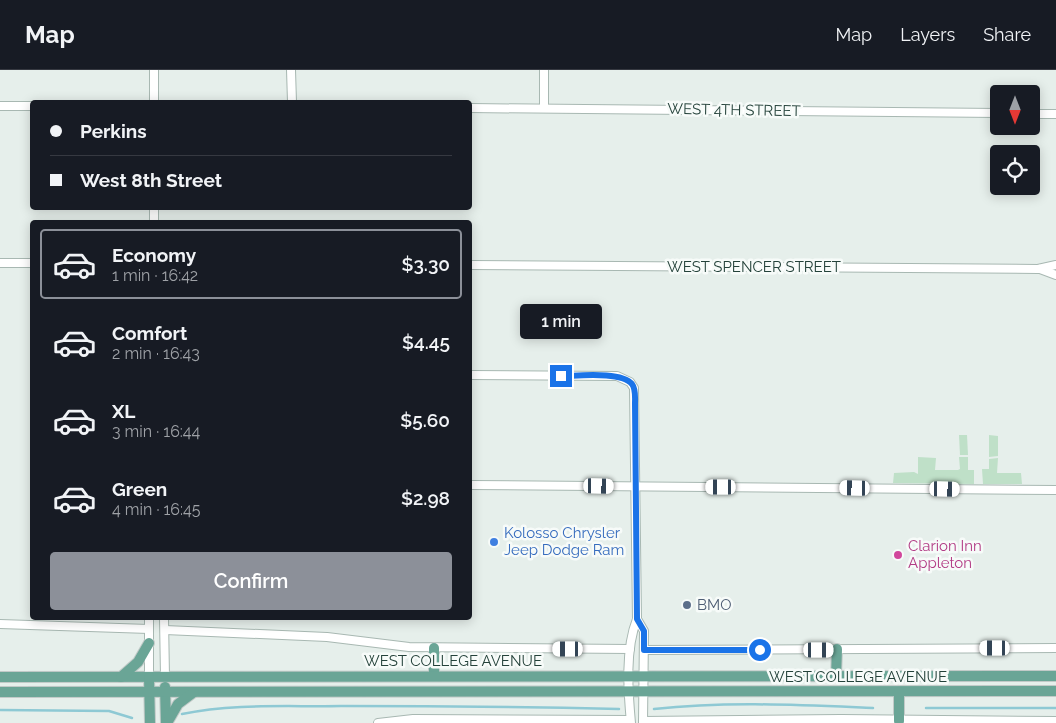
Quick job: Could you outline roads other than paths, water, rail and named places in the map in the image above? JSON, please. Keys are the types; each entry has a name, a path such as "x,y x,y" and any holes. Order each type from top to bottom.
{"main road":[{"path":"121,677 138,662 150,644"},
{"path":"434,648 434,676"},
{"path":"836,677 837,650"},
{"name":"WEST COLLEGE AVENUE","path":"0,677 1056,676"},
{"path":"149,677 150,723"},
{"path":"165,677 166,723"},
{"name":"WEST COLLEGE AVENUE","path":"0,692 1056,691"},
{"path":"166,723 178,704 194,692"},
{"path":"899,692 899,721"}],"street":[{"path":"154,70 154,100"},
{"path":"292,70 292,100"},
{"path":"544,70 544,108"},
{"path":"0,106 30,106"},
{"name":"WEST 4TH STREET","path":"472,108 990,113"},
{"path":"1040,114 1056,114"},
{"path":"0,263 30,263"},
{"name":"WEST SPENCER STREET","path":"472,265 1038,269 1056,265"},
{"name":"WEST SPENCER STREET","path":"1038,269 1056,275"},
{"path":"378,723 413,719 630,722 630,650 632,631 637,619 635,392 632,384 617,376 472,375"},
{"path":"472,485 1056,490"},
{"path":"637,619 644,631 643,722 841,719 1056,721"},
{"path":"149,620 149,677"},
{"path":"164,620 165,677"},
{"path":"0,624 149,629"},
{"path":"165,630 317,637 392,646 434,648 630,650"},
{"path":"644,650 1056,648"}],"waterway":[{"path":"654,709 736,704 873,708"},
{"path":"182,714 221,708 261,706 445,706 619,709"},
{"path":"926,708 1056,708"},
{"path":"0,710 109,711 132,718"}],"place":[{"name":"Kolosso Chrysler Jeep Dodge Ram","path":"494,542"},
{"name":"Clarion Inn Appleton","path":"898,555"},
{"name":"BMO","path":"687,605"}]}
